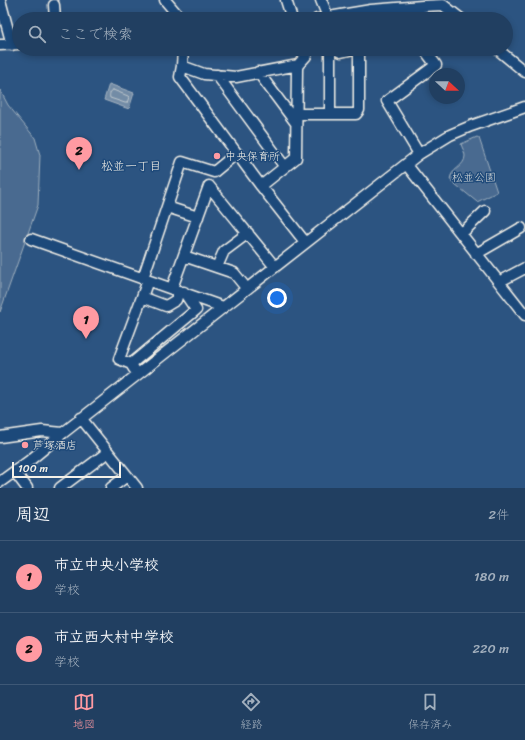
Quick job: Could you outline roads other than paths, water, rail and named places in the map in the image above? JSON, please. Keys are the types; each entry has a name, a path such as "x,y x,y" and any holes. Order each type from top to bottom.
{"street":[{"path":"0,0 12,33"},
{"path":"165,0 175,12"},
{"path":"286,0 290,12"},
{"path":"321,0 326,12"},
{"path":"359,12 447,3 455,12"},
{"path":"54,6 54,12"},
{"path":"421,12 422,6"},
{"path":"0,45 12,44"},
{"path":"183,56 180,77 305,242"},
{"path":"262,186 296,158 297,68 306,56"},
{"path":"330,56 330,114"},
{"path":"296,119 330,114 356,114 359,110 359,56"},
{"path":"419,154 387,101 436,65 429,56"},
{"path":"506,56 525,72"},
{"path":"182,66 204,74 236,77 298,65"},
{"path":"258,72 296,119"},
{"path":"217,75 285,167"},
{"path":"0,482 15,472 223,306 247,289 419,154 450,135 525,107"},
{"path":"142,297 166,306 176,300 184,256 214,172 237,153"},
{"path":"137,374 131,364 119,359 142,297 145,279 182,162 214,172"},
{"path":"406,164 525,315"},
{"path":"209,186 275,267"},
{"path":"167,207 198,217"},
{"path":"461,234 485,211"},
{"path":"476,254 521,228"},
{"path":"217,267 224,251 248,233"},
{"path":"31,239 223,306"},
{"path":"184,256 234,273 247,289"},
{"path":"500,283 504,279 525,268"},
{"path":"131,364 196,310 178,291"},
{"path":"81,418 137,488"},
{"path":"0,437 42,432 63,433"},
{"path":"60,488 108,452"},
{"path":"15,472 27,488"},
{"path":"111,488 127,476"}],"water":[{"path":"109,84 134,93 129,109 104,100"}],"place":[{"name":"中央保育所","path":"217,156"},
{"name":"市立西大村中学校","path":"79,170"},
{"name":"市立中央小学校","path":"86,339"},
{"name":"芦塚酒店","path":"25,445"}],"district":[{"name":"松並一丁目","path":"131,166"}],"park label":[{"name":"松並公園","path":"474,177"}]}
